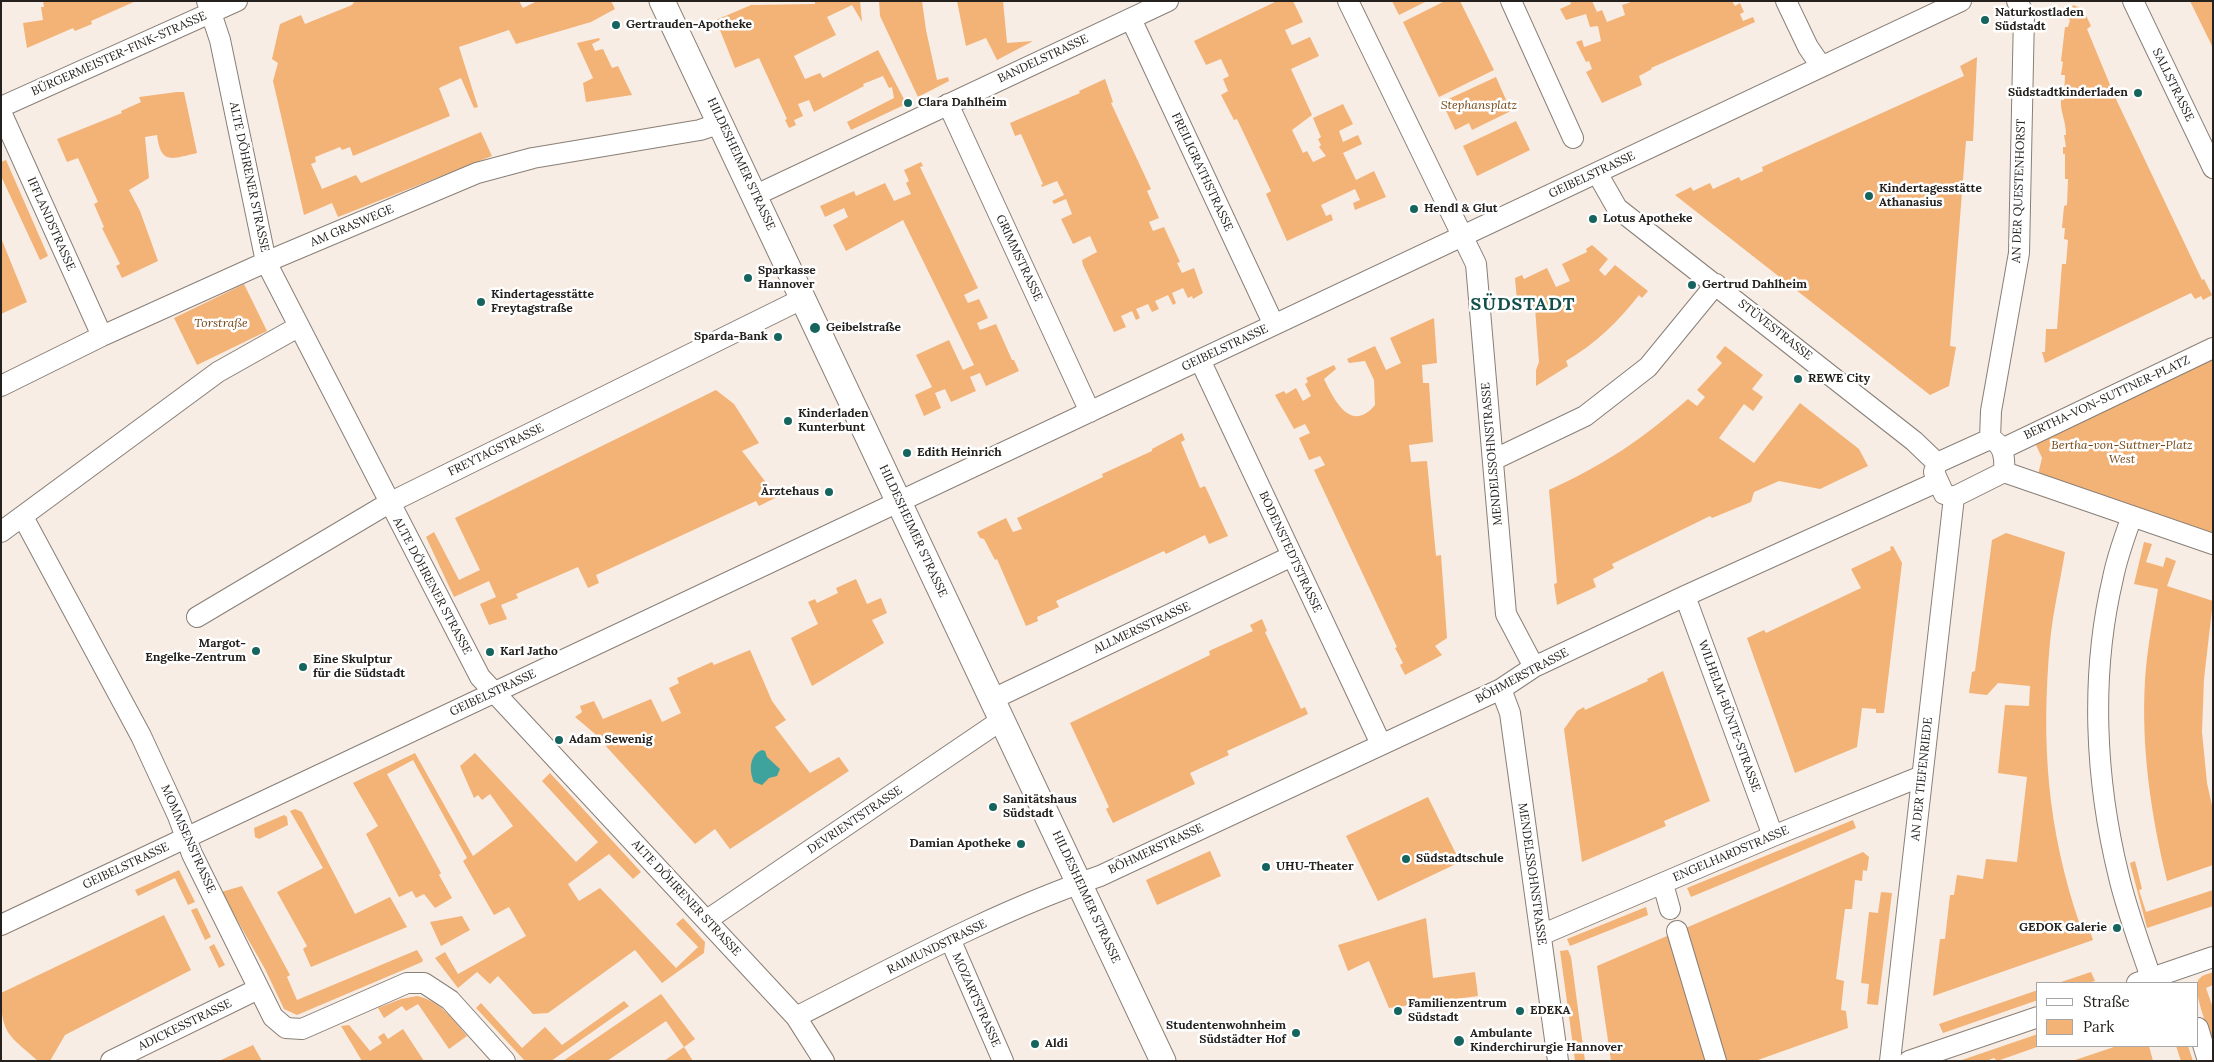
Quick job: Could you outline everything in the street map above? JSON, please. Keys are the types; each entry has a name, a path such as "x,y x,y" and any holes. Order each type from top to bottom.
{"main road":[{"name":"HILDESHEIMER STRASSE","path":"662,1 756,195 899,502 1080,882 1162,1061"}],"street":[{"name":"BÜRGERMEISTER-FINK-STRASSE","path":"1,107 209,7 237,1"},
{"name":"BANDELSTRASSE","path":"756,195 1168,1"},
{"path":"1348,1 1462,237"},
{"path":"1511,1 1573,138"},
{"path":"1786,1 1808,47 1821,66"},
{"name":"AN DER QUESTENHORST","path":"1996,444 1991,411 2019,253 2024,14 2017,1"},
{"name":"SALLSTRASSE","path":"2133,1 2213,168"},
{"name":"GEIBELSTRASSE","path":"2,924 1462,237 1954,3"},
{"name":"ALTE DÖHRENER STRASSE","path":"209,7 220,40 266,262 480,677 796,1017 824,1061"},
{"name":"FREILIGRATHSTRASSE","path":"1131,20 1274,325"},
{"name":"GRIMMSTRASSE","path":"948,104 1090,412"},
{"name":"IFFLANDSTRASSE","path":"1,112 102,336"},
{"name":"AM GRASWEGE","path":"1,386 102,336 266,262 477,173 506,164 700,130 721,122"},
{"name":"STÜVESTRASSE","path":"1596,173 1617,208 1914,440 1937,472"},
{"name":"MENDELSSOHNSTRASSE","path":"1462,237 1476,264 1506,614 1534,667"},
{"path":"1493,460 1585,416 1648,367 1716,284"},
{"name":"FREYTAGSTRASSE","path":"197,617 390,503 804,298"},
{"path":"1,532 218,372 298,327"},
{"name":"BERTHA-VON-SUTTNER-PLATZ","path":"1937,472 2213,348"},
{"name":"BODENSTEDTSTRASSE","path":"1200,360 1381,744"},
{"path":"1996,444 2005,461 2004,472"},
{"path":"1937,472 1944,494 1954,497 2004,472 2213,544"},
{"name":"BÖHMERSTRASSE","path":"1080,882 1100,876 1501,689 1534,667 1685,596 1937,472"},
{"name":"AN DER TIEFENRIEDE","path":"1890,1061 1954,497"},
{"path":"2132,516 2112,578 2100,656 2098,728 2104,804 2119,879 2144,981 2179,976 2213,957"},
{"name":"MOMMSENSTRASSE","path":"23,517 141,736 186,838 273,1017 286,1028 302,1029 407,983 424,983 450,1000 505,1061"},
{"name":"ALLMERSSTRASSE","path":"998,709 1292,556"},
{"name":"WILHELM-BÜNTE-STRASSE","path":"1685,596 1772,836"},
{"name":"MENDELSSOHNSTRASSE","path":"1501,689 1510,712 1558,1061"},
{"name":"DEVRIENTSTRASSE","path":"707,920 998,709"},
{"name":"ENGELHARDSTRASSE","path":"1541,935 1772,836 1922,776"},
{"name":"RAIMUNDSTRASSE","path":"796,1017 950,939 1080,882"},
{"path":"1663,884 1670,909"},
{"path":"1677,931 1716,1061"},
{"name":"MOZARTSTRASSE","path":"950,939 1003,1061"},
{"name":"ADICKESSTRASSE","path":"111,1061 258,989"},
{"path":"1909,1061 2036,1018"},
{"path":"2199,1031 2208,1061"}],"green space":[{"path":"43,1 136,1 91,21 92,24 75,31 73,28 27,48 23,23 43,20 41,7 44,7"},
{"path":"355,1 519,1 523,8 537,1 611,1 615,9 591,22 516,44 509,30 459,47 478,107 474,108 461,78 439,88 450,116 353,156 350,147 342,150 340,147 315,157 316,162 311,164 322,189 356,175 361,183 481,132 492,156 338,217 332,203 304,215 273,81 278,63 272,59 280,24 301,15 305,24 352,5"},
{"path":"815,1 860,1 862,22 852,5 827,17 836,35 794,56 805,79 820,73 823,78 878,50 905,101 904,105 851,130 847,122 894,98 892,87 889,88 883,76 863,84 864,86 814,112 809,100 798,104 803,116 794,120 796,125 789,128 785,120 787,119 759,58 735,68 716,20 751,5 815,4"},
{"path":"879,1 922,1 937,80 948,77 949,81 918,97 880,16"},
{"path":"957,1 1003,1 1007,43 1033,41 997,60 986,38 966,46"},
{"path":"1277,1 1293,1 1303,22 1285,30 1292,45 1310,37 1319,56 1291,69 1312,115 1292,130 1303,153 1307,151 1313,162 1326,156 1319,147 1321,145 1318,139 1321,137 1313,118 1343,104 1353,124 1339,131 1343,142 1358,135 1362,144 1343,153 1356,180 1374,171 1386,197 1355,210 1353,203 1360,200 1355,189 1321,205 1326,216 1331,214 1333,220 1287,241 1266,194 1271,191 1237,119 1234,120 1221,95 1228,91 1223,79 1229,76 1221,59 1206,65 1194,41"},
{"path":"1392,1 1427,1 1399,15"},
{"path":"1445,1 1460,1 1494,70 1439,97 1403,22"},
{"path":"1570,1 1592,1 1597,12 1602,10 1607,22 1625,15 1622,5 1634,1 1732,1 1735,6 1740,3 1744,12 1740,14 1743,21 1753,17 1755,22 1651,68 1639,76 1642,85 1602,103 1586,72 1592,69 1589,61 1586,62 1576,42 1582,40 1584,47 1601,41 1598,26 1590,27 1586,14 1566,20 1560,9 1571,4"},
{"path":"2190,1 2213,1 2213,48"},
{"path":"2073,5 2083,9 2091,26 2087,29 2115,97 2202,280 2204,279 2212,295 2203,300 2201,296 2195,299 2191,293 2045,363 2042,352 2045,352 2046,329 2057,329 2062,264 2066,264 2068,240 2064,239 2065,228 2062,228 2064,206 2067,205 2068,179 2065,179 2065,154 2063,154 2063,147 2066,147 2064,135 2066,135 2061,100 2064,100 2065,75 2061,75 2063,62 2061,61 2065,27 2068,27 2070,20 2068,19"},
{"path":"599,38 600,40 592,44 595,51 603,49 612,68 618,66 632,95 586,102 583,83 593,78 577,43"},
{"path":"1977,57 1973,141 1966,141 1950,346 1956,347 1949,386 1930,395 1675,195 1691,187 1693,191 1710,183 1713,189 1739,177 1741,181 1763,171 1762,167 1964,76 1960,66"},
{"name":"Stephansplatz","path":"1496,77 1511,111 1472,130 1469,123 1455,130 1442,102"},
{"path":"1105,79 1113,102 1111,103 1151,189 1147,191 1159,218 1149,222 1153,231 1164,227 1180,262 1177,263 1182,273 1194,268 1203,293 1193,299 1192,296 1188,298 1183,288 1172,293 1176,303 1173,305 1168,295 1155,301 1159,309 1152,312 1148,304 1136,309 1140,318 1136,320 1132,311 1121,316 1126,327 1114,332 1083,265 1082,260 1097,252 1090,236 1073,244 1061,219 1072,214 1066,199 1054,204 1052,201 1064,195 1057,181 1042,187 1041,185 1043,184 1021,134 1015,136 1010,123 1080,93 1079,91"},
{"path":"184,92 197,153 169,158 161,151 157,135 145,137 149,178 129,190 140,211 158,261 122,278 116,266 120,264 102,228 104,227 94,204 98,202 78,158 67,162 57,139 122,113 121,111 141,102 139,97"},
{"path":"1516,121 1530,150 1477,176 1463,146"},
{"path":"6,160 48,256 40,260 1,176 1,162"},
{"path":"921,162 923,166 920,167 978,288 964,295 968,303 979,299 988,318 977,323 980,330 996,324 1019,371 986,386 980,373 970,377 976,391 951,402 945,389 935,393 941,408 924,416 915,395 932,387 916,355 949,340 963,370 974,365 903,220 846,251 833,225 848,217 844,208 825,217 820,206 854,191 856,196 885,183 894,201 911,194 906,183 909,181 904,170"},
{"path":"1,238 27,302 1,314"},
{"path":"1592,245 1608,259 1599,270 1605,276 1615,265 1648,291 1642,298 1639,295 1624,314 1596,340 1566,361 1568,366 1536,386 1536,370 1539,362 1535,308 1529,308 1528,300 1517,301 1515,278 1522,275 1524,279 1547,268 1556,287 1570,281 1562,264 1587,252 1586,249"},
{"name":"Torstraße","path":"244,284 267,331 197,365 174,318"},
{"path":"1434,318 1437,363 1422,365 1423,383 1429,383 1433,442 1409,445 1411,462 1427,461 1436,556 1441,555 1447,638 1435,646 1442,655 1405,675 1400,665 1403,663 1395,648 1397,647 1314,470 1325,465 1320,456 1309,460 1299,438 1310,433 1305,424 1294,429 1275,395 1284,391 1286,394 1296,388 1303,401 1311,396 1305,384 1308,382 1306,378 1334,365 1336,369 1324,379 1338,404 1351,415 1358,416 1366,413 1375,405 1374,380 1365,361 1349,363 1347,359 1375,346 1386,370 1401,363 1390,338"},
{"path":"1725,346 1763,375 1752,389 1763,397 1753,411 1744,404 1719,438 1754,463 1800,403 1859,449 1868,466 1820,489 1779,481 1754,492 1751,502 1712,518 1710,516 1612,564 1614,568 1593,579 1596,587 1557,605 1554,584 1557,583 1549,490 1588,471 1639,439 1688,399 1697,406 1705,397 1697,390 1722,363 1716,357"},
{"name":"Bertha-von-Suttner-Platz West","path":"2213,348 2213,544 2036,483 2042,458 2031,434"},
{"path":"716,390 734,404 759,443 742,451 777,497 759,506 756,501 596,575 599,583 588,588 578,567 516,594 518,598 501,605 507,619 489,625 480,604 496,597 489,581 454,597 426,537 434,532 459,580 480,570 455,518"},
{"path":"1182,433 1185,440 1181,442 1200,488 1205,486 1228,536 1209,544 1205,535 1166,554 1164,551 1056,601 1059,607 1037,617 1038,621 1026,626 997,559 995,560 984,539 980,538 977,532 1006,518 1013,532 1022,529 1017,518 1103,477 1102,474 1152,451 1152,449"},
{"path":"2006,533 2065,552 2051,631 2047,679 2046,715 2049,785 2060,854 2069,889 2080,925 2087,922 2093,940 1933,996 1940,939 1945,939 1950,895 1954,895 1957,875 1983,879 1986,859 2017,862 2027,777 1998,773 2005,705 2029,706 2030,686 1998,683 1987,695 1969,693 1972,672 1975,671 1992,540"},
{"path":"2144,542 2152,544 2146,562 2163,567 2166,557 2176,561 2167,586 2213,601 2204,679 2202,732 2207,783 2213,810 2213,865 2167,881 2148,781 2144,731 2146,668 2158,589 2134,584"},
{"path":"1893,546 1902,563 1884,713 1876,713 1876,709 1862,708 1857,747 1795,773 1747,638 1764,630 1766,633 1861,588 1851,569 1891,550 1890,547"},
{"path":"856,579 867,604 881,598 887,613 872,620 884,643 812,686 791,638 818,624 808,602 815,599 817,603 838,593 836,588"},
{"path":"1262,619 1267,631 1265,632 1301,709 1305,707 1308,714 1227,751 1229,755 1190,773 1195,784 1113,823 1106,809 1109,807 1070,723 1210,655 1209,651 1253,631 1250,625"},
{"path":"750,650 772,701 786,720 775,727 810,773 839,757 849,771 730,849 715,829 695,844 594,733 575,717 582,712 580,706 594,701 603,719 651,699 662,722 681,713 669,688 679,683 677,678 712,662 714,665"},
{"path":"1663,671 1710,801 1664,821 1666,826 1582,862 1564,729 1577,711 1584,707 1585,710 1648,681 1647,679"},
{"path":"415,753 473,856 513,826 490,794 482,800 478,795 474,798 460,766 475,753 576,862 598,842 542,781 550,773 641,872 633,879 609,854 568,884 579,901 600,888 676,968 698,947 676,924 683,918 705,942 704,953 662,983 635,950 548,1013 533,1014 498,976 490,984 477,972 458,988 435,958 445,952 458,974 526,936 509,907 494,915 463,861 467,858 413,760 387,774 441,873 439,875 452,898 435,908 424,894 416,898 412,891 399,897 366,834 378,826 353,783"},
{"path":"1428,797 1460,862 1378,901 1346,836"},
{"path":"295,809 302,812 355,914 390,897 407,927 311,967 303,949 307,946 277,892 323,868 290,811"},
{"path":"284,815 287,817 288,825 259,839 255,837 254,828"},
{"path":"1853,820 1856,828 1691,897 1687,888"},
{"path":"1210,851 1221,876 1157,905 1146,880"},
{"path":"1863,852 1869,857 1867,871 1863,870 1862,881 1855,880 1852,909 1845,909 1836,979 1844,981 1841,1010 1846,1011 1848,1028 1755,1061 1611,1061 1597,966"},
{"path":"2135,861 2142,889 2139,890 2146,912 2213,890 2213,906 2147,928 2130,863"},
{"path":"179,870 195,902 188,905 175,878 138,896 135,890"},
{"path":"242,886 290,975 287,977 297,1000 417,950 423,960 297,1015 284,1009 265,969 221,892"},
{"path":"1881,892 1892,893 1878,1005 1867,1004 1869,984 1861,983 1869,912 1878,913"},
{"path":"1646,907 1648,915 1570,946 1567,939"},
{"path":"197,908 211,937 205,940 191,910"},
{"path":"164,915 191,970 65,1035 50,1061 38,1061 9,1033 3,1018 1,993"},
{"path":"462,916 470,930 441,946 430,922"},
{"path":"1426,918 1433,978 1475,972 1478,996 1389,1008 1369,961 1348,971 1338,945"},
{"path":"214,944 225,965 219,968 209,947"},
{"path":"1568,950 1571,957 1585,1061 1575,1061 1560,951"},
{"path":"2091,972 2095,981 2091,982 2061,982"},
{"path":"2213,972 2213,985 2206,988 2213,1008 2213,1042 2199,999 2198,982 2202,976"},
{"path":"2036,991 2036,1001 1943,1033 1939,1024"},
{"path":"661,994 695,1039 684,1047 666,1021 607,1061 563,1061"},
{"path":"417,996 439,1006 467,1036 449,1049 418,1004 406,1011 402,1006 384,1018 378,1008 401,999"},
{"path":"624,1001 629,1006 551,1061 525,1061 476,1008 481,1003 522,1048 545,1027 562,1045"},
{"path":"349,1025 370,1051 382,1043 378,1037 384,1033 388,1039 403,1029 424,1061 362,1061 341,1026"},
{"path":"2036,1035 2037,1047 1997,1061 1994,1058 1986,1061 1959,1061"},
{"path":"253,1045 262,1061 219,1061"},
{"path":"684,1047 693,1061 664,1061"},
{"path":"2114,1047 2149,1047 2153,1061 2072,1061"},
{"path":"2176,1047 2188,1047 2193,1061 2181,1061"}],"water":[{"path":"762,750 780,769 777,776 769,778 762,785 754,782 751,764 752,759"}],"place":[{"name":"Naturkostladen Südstadt","path":"1985,20"},
{"name":"Gertrauden-Apotheke","path":"616,25"},
{"name":"Südstadtkinderladen","path":"2138,93"},
{"name":"Clara Dahlheim","path":"908,103"},
{"name":"Kindertagesstätte Athanasius","path":"1869,196"},
{"name":"Hendl & Glut","path":"1414,209"},
{"name":"Lotus Apotheke","path":"1593,219"},
{"name":"Sparkasse Hannover","path":"748,278"},
{"name":"Gertrud Dahlheim","path":"1692,285"},
{"name":"Kindertagesstätte Freytagstraße","path":"481,302"},
{"name":"Geibelstraße","path":"815,328"},
{"name":"Sparda-Bank","path":"778,337"},
{"name":"REWE City","path":"1798,379"},
{"name":"Kinderladen Kunterbunt","path":"788,421"},
{"name":"Edith Heinrich","path":"907,453"},
{"name":"Ärztehaus","path":"829,492"},
{"name":"Margot- Engelke-Zentrum","path":"256,651"},
{"name":"Karl Jatho","path":"490,652"},
{"name":"Eine Skulptur für die Südstadt","path":"303,667"},
{"name":"Adam Sewenig","path":"559,740"},
{"name":"Sanitätshaus Südstadt","path":"993,807"},
{"name":"Damian Apotheke","path":"1021,844"},
{"name":"Südstadtschule","path":"1406,859"},
{"name":"UHU-Theater","path":"1266,867"},
{"name":"GEDOK Galerie","path":"2117,928"},
{"name":"Familienzentrum Südstadt","path":"1398,1011"},
{"name":"EDEKA","path":"1520,1011"},
{"name":"Studentenwohnheim Südstädter Hof","path":"1296,1033"},
{"name":"Ambulante Kinderchirurgie Hannover","path":"1459,1041"},
{"name":"Aldi","path":"1035,1044"}],"district":[{"name":"SÜDSTADT","path":"1523,305"}]}
